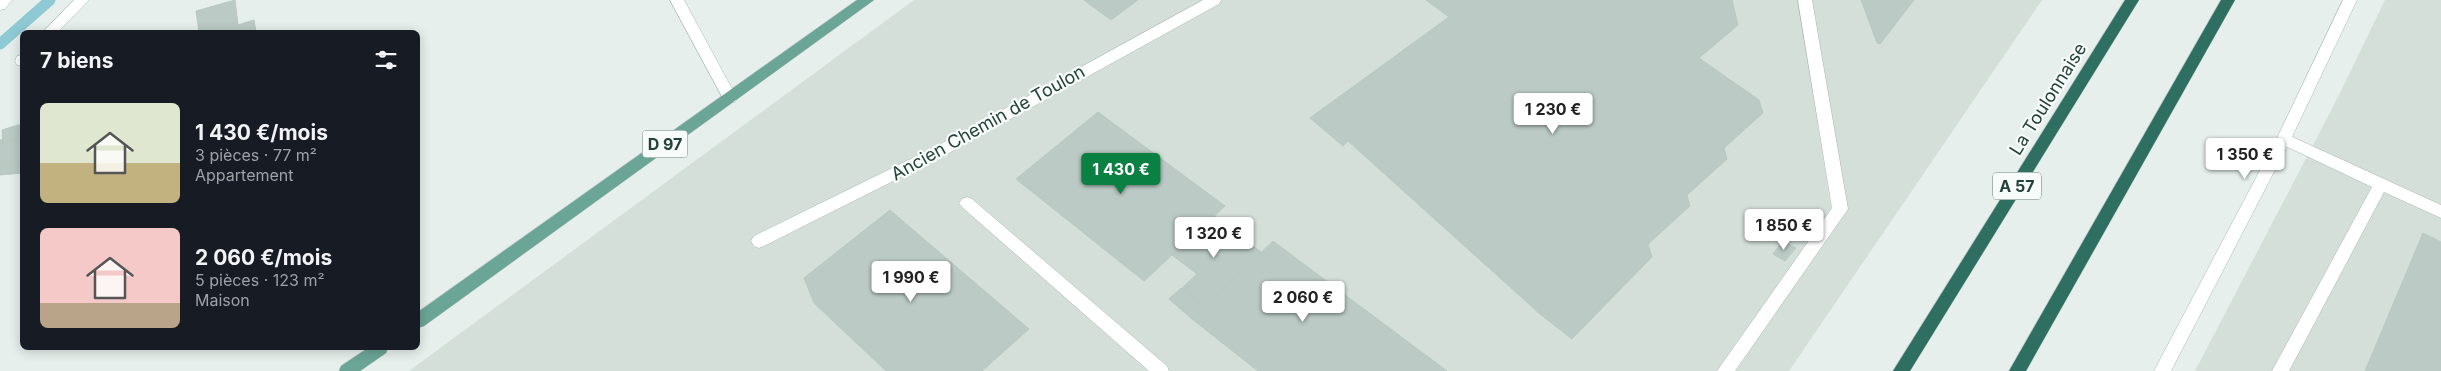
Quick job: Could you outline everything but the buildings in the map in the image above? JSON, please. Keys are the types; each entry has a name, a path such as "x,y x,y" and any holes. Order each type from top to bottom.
{"highway":[{"name":"La Toulonnaise","path":"1901,371 2132,0"},
{"path":"2017,371 2228,0"}],"main road":[{"name":"D 97","path":"420,320 867,0"},
{"path":"347,371 377,350"}],"street":[{"path":"0,5 5,0"},
{"path":"52,30 82,0"},
{"path":"677,0 730,98"},
{"name":"Ancien Chemin de Toulon","path":"759,241 942,150 1214,0"},
{"path":"1725,371 1840,209 1805,0"},
{"path":"2162,371 2284,139 2350,0"},
{"path":"2284,139 2441,212"},
{"path":"2280,371 2381,184"},
{"path":"967,203 1160,371"}],"shaded area":[{"path":"914,0 2042,0 1789,371 409,371"},
{"path":"2385,0 2441,0 2441,371 2195,371 2338,97"}],"waterway":[{"path":"0,44 50,0"}]}
